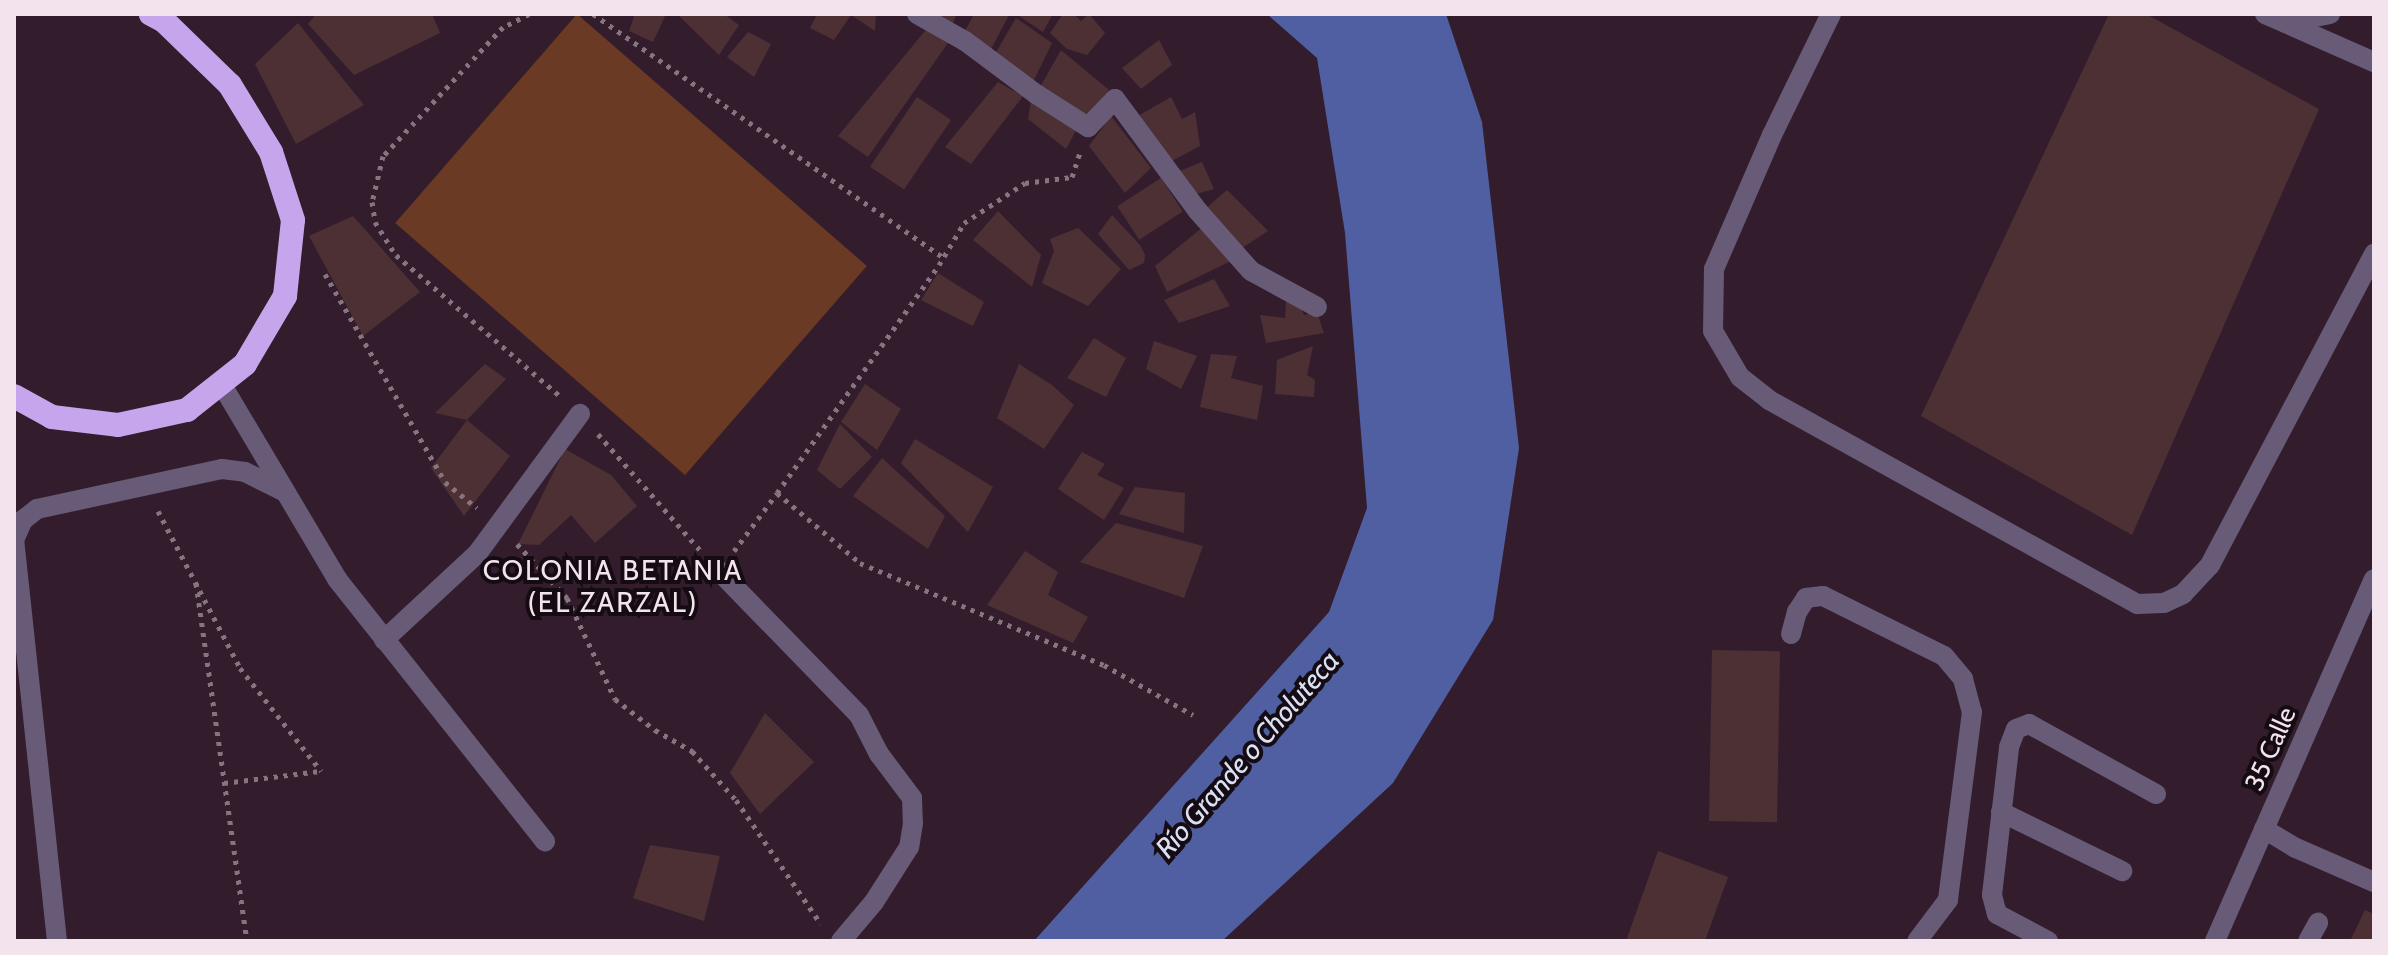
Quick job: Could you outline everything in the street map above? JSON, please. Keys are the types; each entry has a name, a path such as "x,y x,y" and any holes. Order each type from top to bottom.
{"highway":[{"path":"14,396 52,417 118,425 187,410 245,364 285,296 293,220 271,152 230,85 161,16"}],"street":[{"path":"917,14 965,41 1036,94 1088,127 1115,99 1197,210 1251,271 1317,307"},
{"path":"1831,14 1772,135 1714,269 1713,331 1740,377 1769,400 2137,604 2164,603 2183,594 2210,565 2374,254"},
{"path":"2265,14 2374,62"},
{"path":"2286,23 2330,14"},
{"path":"222,385 337,579 545,841"},
{"path":"384,640 477,554 580,414"},
{"path":"57,941 14,540 23,520 37,509 222,469 245,472 285,492"},
{"path":"717,569 859,715 879,754 912,798 913,823 909,847 874,902 841,941"},
{"name":"35 Calle","path":"2215,941 2374,579"},
{"path":"1791,634 1797,612 1806,598 1823,596 1944,656 1963,679 1972,712 1948,900 1917,941"},
{"path":"2048,941 1997,914 1992,895 2009,747 2016,729 2029,724 2156,794"},
{"path":"2001,812 2122,871"},
{"path":"2264,829 2296,848 2374,882"}],"path":[{"path":"529,14 503,27 383,156 372,202 375,222 396,255 580,414 717,569 777,493 944,258 964,223 1025,183 1072,177 1088,127"},
{"path":"593,14 944,258"},
{"path":"325,274 445,482 498,525 567,598 615,699 655,730 692,751 736,800 824,928"},
{"path":"145,486 240,668 321,771 224,783"},
{"path":"777,493 860,563 1104,665 1193,715"},
{"path":"196,583 247,941"}],"shaded area":[{"path":"577,14 867,266 685,475 395,223"}],"water":[{"name":"Río Grande o Choluteca","path":"1267,14 1446,14 1482,122 1519,448 1493,620 1393,783 1222,941 1034,941 1329,612 1367,508 1345,233 1317,58"}],"building":[{"path":"316,14 432,14 440,33 354,75 308,24"},
{"path":"635,14 666,14 653,42 629,31"},
{"path":"677,14 724,14 739,25 719,55"},
{"path":"817,14 876,14 875,31 851,15 834,40 810,28"},
{"path":"928,14 957,14 950,28"},
{"path":"974,14 1009,15 988,55 965,31"},
{"path":"1016,14 1053,14 1043,32"},
{"path":"1063,14 1074,14 1081,21 1089,14 1105,33 1087,55 1067,49 1050,33"},
{"path":"2109,14 2146,14 2319,109 2132,535 1921,416"},
{"path":"1016,18 1052,43 1034,80 995,54"},
{"path":"298,23 364,105 296,144 255,64"},
{"path":"929,26 950,40 868,157 838,136"},
{"path":"748,32 771,44 754,77 727,57"},
{"path":"1159,40 1172,65 1141,89 1122,68"},
{"path":"1061,50 1109,90 1090,117 1039,89"},
{"path":"998,82 1023,96 971,164 945,147"},
{"path":"917,97 951,120 904,190 870,167"},
{"path":"1171,97 1182,119 1195,112 1200,146 1170,162 1138,116"},
{"path":"1031,101 1079,125 1066,149 1028,119"},
{"path":"1111,116 1151,168 1125,193 1089,146"},
{"path":"1202,162 1214,189 1192,195 1177,172"},
{"path":"1161,178 1183,212 1139,240 1117,206"},
{"path":"1227,190 1268,231 1236,252 1204,210"},
{"path":"998,211 1041,255 1032,287 973,240"},
{"path":"1112,215 1140,245 1145,255 1144,263 1129,270 1098,234"},
{"path":"353,216 420,292 363,336 309,236"},
{"path":"1203,227 1233,260 1167,292 1155,266"},
{"path":"1078,228 1121,269 1088,306 1042,283 1054,251 1050,239"},
{"path":"938,273 984,302 973,326 921,300"},
{"path":"1214,279 1230,306 1179,323 1164,300"},
{"path":"1298,301 1304,315 1317,312 1324,333 1266,343 1260,315 1285,318 1286,302"},
{"path":"1094,338 1126,358 1106,397 1067,378"},
{"path":"1154,341 1197,356 1181,389 1146,369"},
{"path":"1313,346 1307,375 1315,380 1314,397 1275,394 1277,360"},
{"path":"1211,354 1237,356 1231,378 1263,386 1257,420 1200,407"},
{"path":"485,364 506,379 467,420 435,413"},
{"path":"1019,364 1052,385 1074,405 1044,449 997,418"},
{"path":"865,384 901,409 877,450 841,422"},
{"path":"467,420 510,456 464,516 431,468"},
{"path":"840,424 872,457 840,489 817,470"},
{"path":"915,439 993,487 968,532 901,463"},
{"path":"565,449 611,475 637,506 595,543 571,515 539,545 518,544"},
{"path":"1082,452 1105,464 1097,475 1124,488 1104,520 1058,489"},
{"path":"882,458 945,516 928,549 853,496"},
{"path":"1135,487 1185,493 1184,533 1119,514"},
{"path":"1116,523 1203,546 1184,598 1080,562"},
{"path":"1025,551 1058,572 1048,595 1088,617 1073,643 987,605"},
{"path":"1712,650 1780,651 1777,822 1709,821"},
{"path":"765,713 814,762 760,814 730,773"},
{"path":"650,845 720,856 704,921 633,898"},
{"path":"1658,851 1728,877 1705,941 1626,941"},
{"path":"2365,910 2374,914 2374,941 2350,941"}],"district":[{"name":"COLONIA BETANIA (EL ZARZAL)","path":"613,586"}]}
